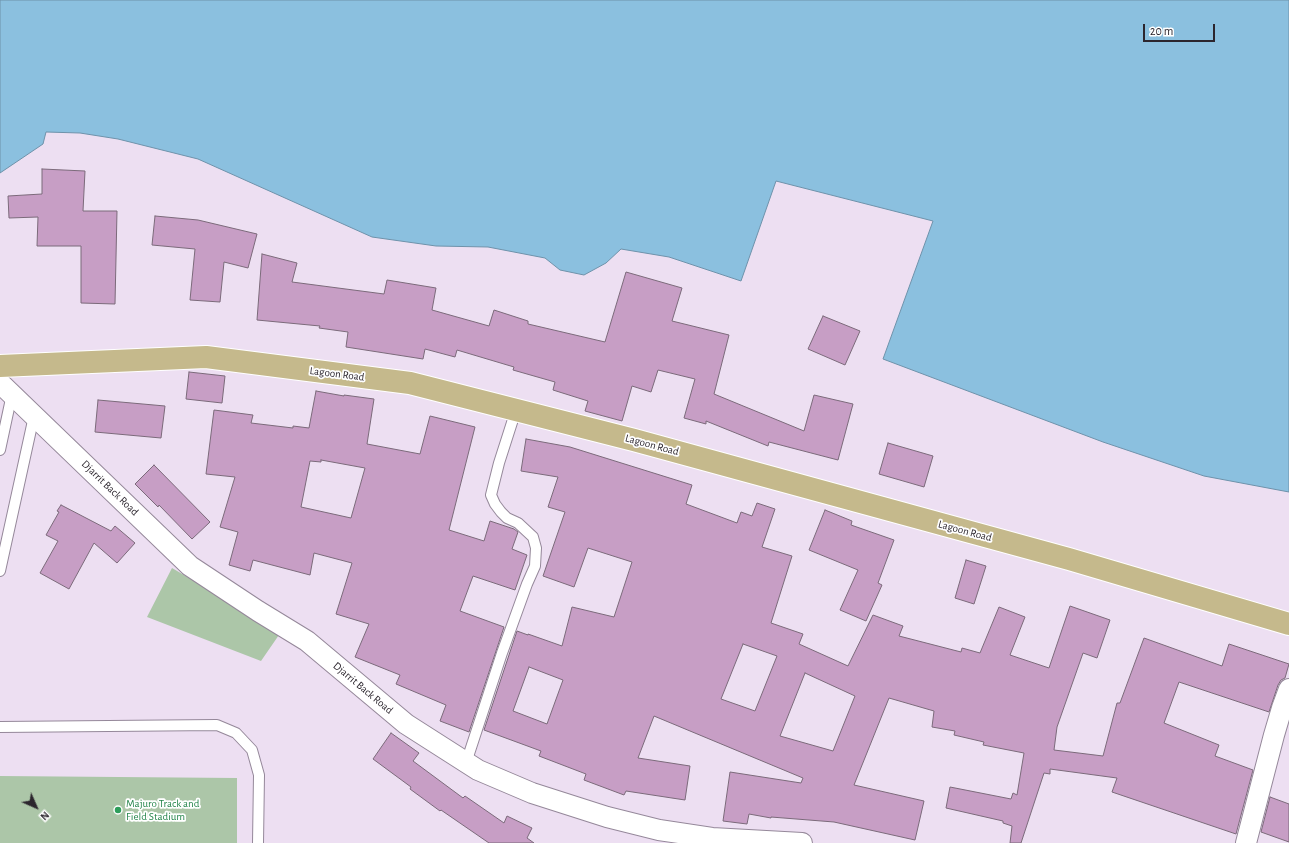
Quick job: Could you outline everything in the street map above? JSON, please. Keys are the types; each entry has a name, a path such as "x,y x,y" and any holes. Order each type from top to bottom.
{"main road":[{"name":"Lagoon Road","path":"0,366 206,357 410,383 634,440 1069,559 1289,624"}],"street":[{"name":"Djarrit Back Road","path":"6,389 190,566 307,641 406,724 478,770 532,793 606,817 659,830 712,838 802,843"},
{"path":"1246,843 1278,722 1289,689"}],"lane":[{"path":"0,450 6,389"},
{"path":"466,763 527,584 536,566 536,548 533,537 521,526 507,518 501,512 491,495 499,462 516,410"},
{"path":"0,571 34,416"},
{"path":"0,727 217,725 236,733 252,750 259,775 258,843"}],"green space":[{"path":"172,568 281,632 261,661 147,617"},
{"name":"Majuro Track and Field Stadium","path":"0,776 237,778 237,843 0,843"}],"water":[{"path":"0,0 1289,0 1289,492 1204,476 1103,442 883,359 933,221 776,181 741,281 669,257 621,249 606,263 584,275 560,270 545,258 488,247 436,246 372,237 198,159 118,139 80,133 46,132 43,144 0,173"}],"building":[{"path":"42,169 85,171 83,211 117,211 115,304 81,303 81,246 37,246 38,217 9,218 8,196 42,194"},
{"path":"155,216 198,220 257,234 248,268 224,262 220,302 190,300 195,249 152,245"},
{"path":"262,254 297,263 292,282 384,294 387,280 436,288 432,310 489,326 494,310 528,321 528,324 605,342 626,272 682,288 672,321 729,335 714,394 804,431 814,395 853,404 838,460 769,442 768,446 706,421 706,424 684,418 695,379 658,370 651,392 632,386 622,421 585,411 588,401 553,390 555,382 513,370 514,367 457,350 455,357 425,349 423,359 346,347 348,332 319,328 320,326 257,320"},
{"path":"823,316 860,331 845,365 808,349"},
{"path":"189,372 225,376 222,403 186,399"},
{"path":"316,391 374,399 367,444 420,454 430,416 475,427 449,530 484,541 490,521 514,529 518,532 512,549 527,555 515,590 473,576 460,611 504,627 469,732 440,721 446,705 396,684 400,675 355,657 369,624 336,614 352,563 314,553 310,575 253,560 250,571 229,565 238,532 220,527 235,477 206,474 214,410 253,415 251,423 293,428 293,426 309,428","holes":["321,460 365,468 351,518 301,507 310,461 321,462"]},
{"path":"98,400 165,406 161,438 95,432"},
{"path":"526,439 570,447 692,485 686,504 737,523 741,512 752,516 757,503 775,509 762,547 792,556 771,623 803,634 799,644 848,666 873,615 903,626 899,636 961,652 962,648 980,653 999,607 1025,617 1010,655 1049,668 1070,606 1110,620 1097,658 1083,653 1057,727 1054,750 1103,756 1117,703 1120,703 1144,638 1222,666 1229,644 1289,664 1285,678 1281,680 1278,685 1269,712 1179,682 1164,723 1219,745 1215,756 1253,770 1236,834 1112,792 1117,778 1050,769 1050,774 1044,773 1021,843 1010,843 1012,826 1003,823 1003,821 946,808 950,787 1011,799 1013,793 1017,795 1024,753 983,745 984,742 954,735 955,731 932,727 934,711 889,698 854,785 924,801 915,840 834,822 771,818 749,814 747,824 723,821 730,772 801,783 803,778 654,716 638,758 690,766 685,800 626,791 624,795 584,780 586,774 539,756 541,751 484,730 517,631 562,646 572,607 614,617 632,562 588,548 574,587 543,576 565,512 548,507 558,477 521,471","holes":["743,644 777,656 755,711 721,699","529,667 563,680 547,724 513,711","805,673 855,696 833,751 780,736"]},
{"path":"888,443 933,456 924,487 879,474"},
{"path":"154,465 210,522 192,539 159,505 158,507 135,484"},
{"path":"61,505 111,531 115,526 135,543 117,563 94,543 69,589 40,573 58,541 46,535 59,512 57,511"},
{"path":"825,510 852,521 851,525 894,540 878,583 882,585 866,621 840,610 858,570 809,550"},
{"path":"966,560 986,566 974,604 955,598"},
{"path":"391,733 419,753 413,761 463,798 465,796 504,823 507,816 532,828 527,838 534,843 489,843 441,810 440,811 410,789 411,787 373,759"},
{"path":"1270,797 1289,804 1289,842 1261,832"}],"place":[{"name":"Majuro Track and Field Stadium","path":"118,810"}]}
